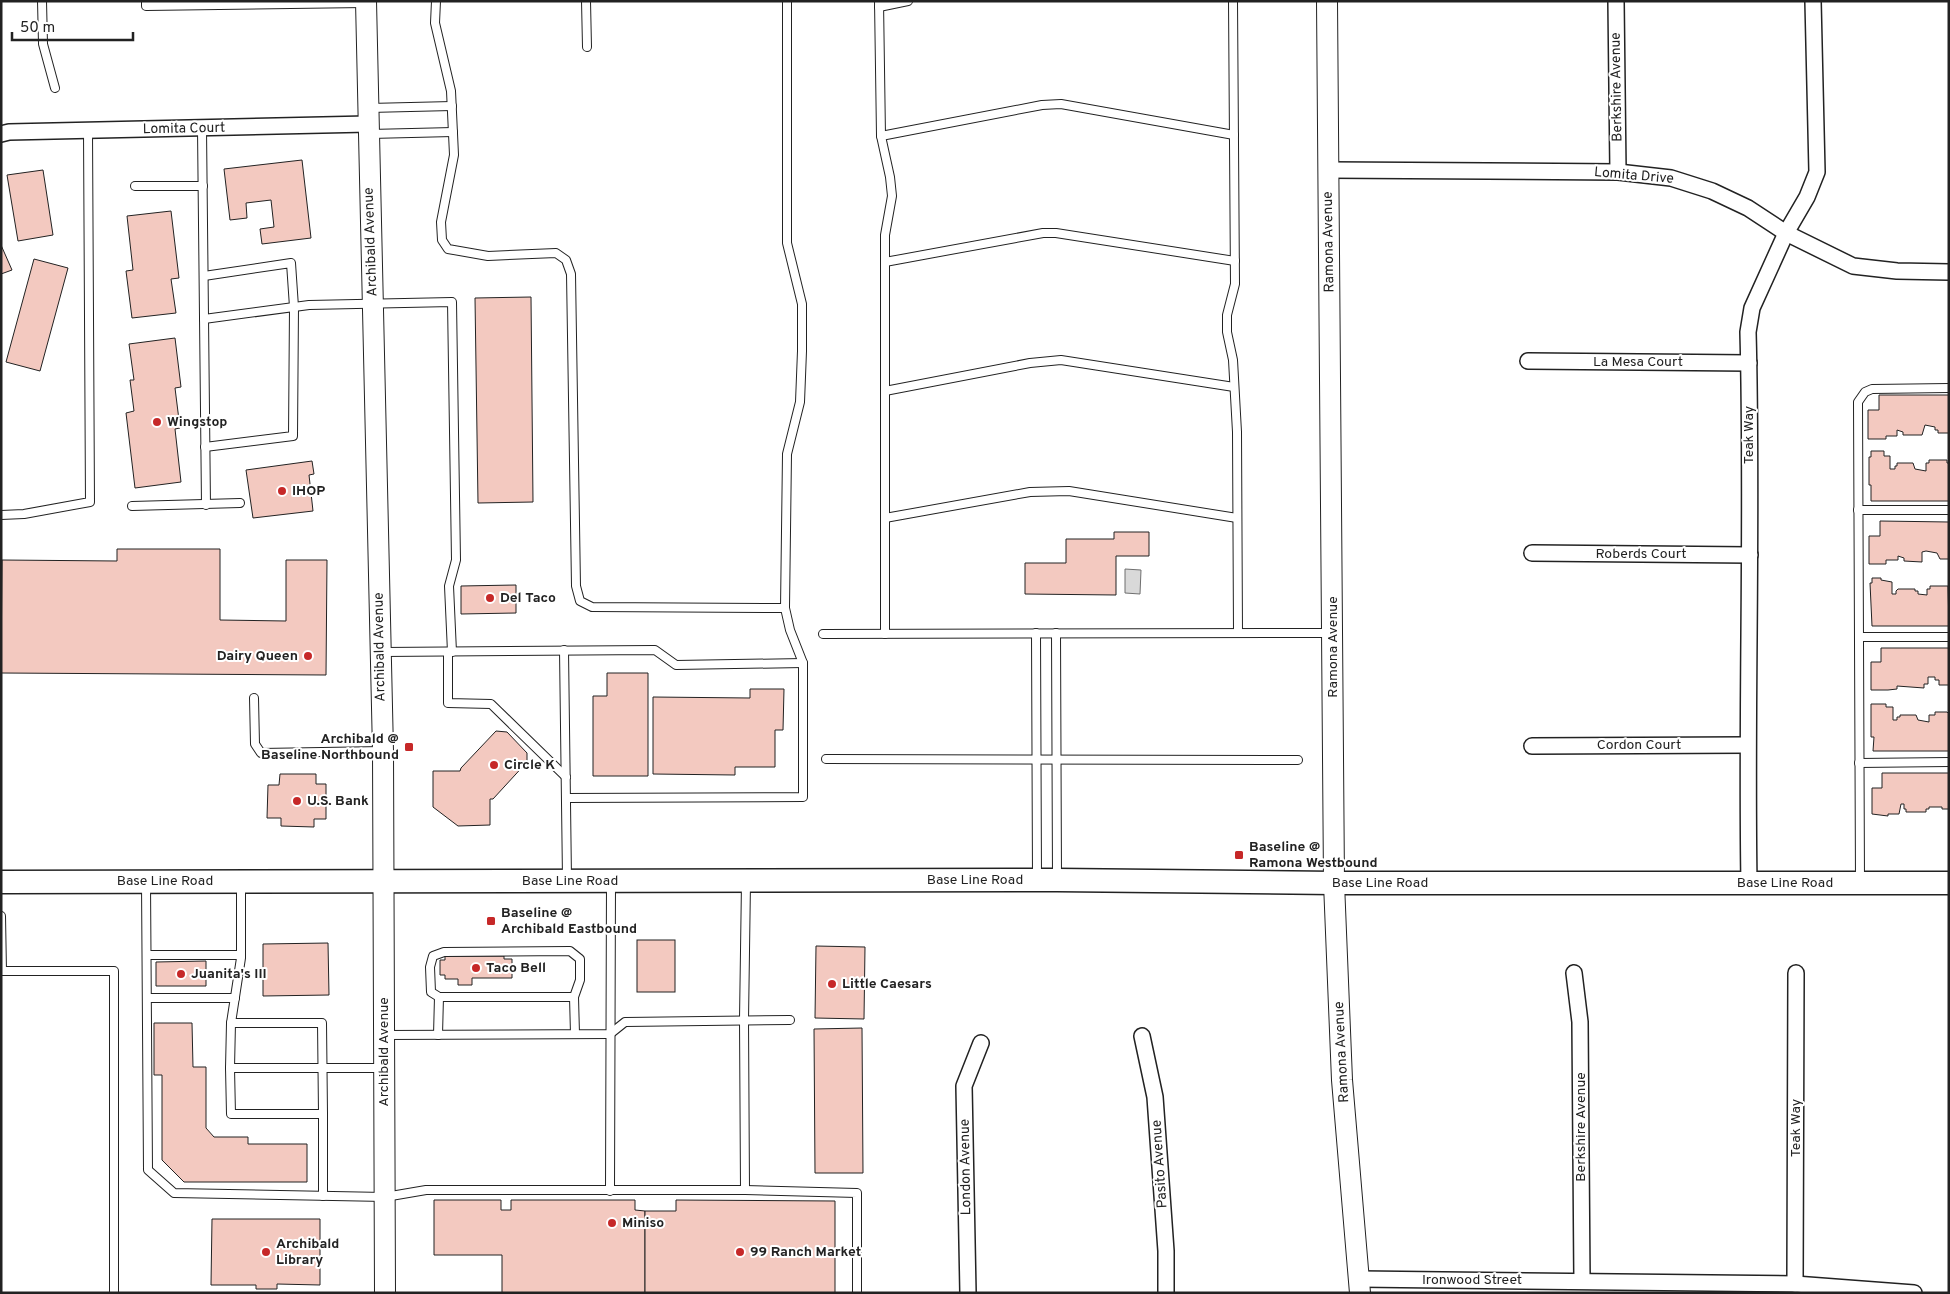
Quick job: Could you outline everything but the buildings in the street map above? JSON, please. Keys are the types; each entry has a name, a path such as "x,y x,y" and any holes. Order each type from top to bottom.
{"main road":[{"name":"Base Line Road","path":"1,882 1047,880 1334,883 1949,883"}],"street":[{"name":"Ramona Avenue","path":"1327,1 1334,883 1342,1080 1360,1286"},
{"name":"Berkshire Avenue","path":"1616,1 1618,172"},
{"name":"Teak Way","path":"1749,883 1747,745 1750,555 1748,332 1752,308 1786,233 1807,197 1817,172 1814,1"},
{"name":"Archibald Avenue","path":"366,2 383,751 385,1293"},
{"name":"Lomita Court","path":"1,134 9,132 202,129 368,122"},
{"name":"Lomita Drive","path":"1328,170 1618,172 1671,178 1712,191 1748,208 1786,233 1853,266 1897,271 1949,272"},
{"name":"La Mesa Court","path":"1528,361 1749,363"},
{"name":"Roberds Court","path":"1532,553 1750,555"},
{"name":"Cordon Court","path":"1532,746 1747,745"},
{"name":"Berkshire Avenue","path":"1574,973 1580,1022 1582,1281"},
{"name":"Teak Way","path":"1796,973 1796,1284"},
{"name":"Pasito Avenue","path":"1142,1036 1155,1097 1166,1251 1166,1293"},
{"name":"London Avenue","path":"968,1293 964,1086 981,1044"},
{"name":"Ironwood Street","path":"1360,1286 1582,1281 1796,1284 1848,1290 1914,1293"}],"lane":[{"path":"42,1 43,44 55,88"},
{"path":"146,1 146,6 366,2"},
{"path":"436,1 436,23 451,91 454,155 441,222 442,240 448,249 488,256 556,254 566,260 571,274 576,576 580,601 592,607 785,608"},
{"path":"586,1 587,47"},
{"path":"566,798 803,797 803,663 790,630 785,608 787,454 800,402 802,350 802,304 787,243 788,1"},
{"path":"885,634 885,235 892,196 881,136 879,4 908,1"},
{"path":"1234,1 1235,284 1227,315 1237,432 1238,633"},
{"path":"881,136 1042,105 1061,104 1234,135"},
{"path":"368,122 452,106"},
{"path":"368,122 453,132"},
{"path":"202,129 206,505"},
{"path":"1,515 24,514 90,502 88,131"},
{"path":"135,186 202,186"},
{"path":"885,262 1043,233 1056,233 1235,261"},
{"path":"204,276 291,263 294,307 293,436 206,447"},
{"path":"204,320 308,305 373,302 452,302 456,560 449,586 450,652 448,703 492,704 566,777"},
{"path":"885,391 1030,363 1061,360 1234,386"},
{"path":"1860,883 1858,409 1861,396 1872,389 1949,388"},
{"path":"885,518 1030,492 1069,491 1237,518"},
{"path":"132,506 240,504"},
{"path":"1858,510 1949,510"},
{"path":"1036,633 1036,760 1047,880"},
{"path":"1047,880 1057,760 1056,633"},
{"path":"823,634 1333,633"},
{"path":"1859,637 1949,637"},
{"path":"564,650 567,881"},
{"path":"381,652 654,650 676,665 803,663"},
{"path":"254,698 255,744 260,754 383,751"},
{"path":"826,759 1298,760"},
{"path":"1860,763 1949,762"},
{"path":"146,881 148,1170 174,1193 385,1197 426,1190 745,1190 857,1193 856,1293"},
{"path":"241,881 241,955 231,1023 231,1114 324,1114"},
{"path":"610,1191 611,881"},
{"path":"745,1190 744,1020 746,881"},
{"path":"1,916 2,971 114,971 114,1293"},
{"path":"574,997 439,996 432,992 430,967 432,956 444,952 570,952 580,960 580,980 574,997 575,1034"},
{"path":"146,955 241,955"},
{"path":"438,1035 439,996"},
{"path":"147,998 235,998"},
{"path":"385,1035 610,1034 625,1022 790,1020"},
{"path":"231,1023 322,1022 324,1196"},
{"path":"230,1068 384,1068"}],"shaded area":[{"path":"1125,569 1141,570 1140,594 1125,593"}],"place":[{"name":"Wingstop","path":"157,422"},
{"name":"IHOP","path":"282,491"},
{"name":"Del Taco","path":"490,598"},
{"name":"Dairy Queen","path":"308,656"},
{"name":"Archibald @ Baseline Northbound","path":"409,747"},
{"name":"Circle K","path":"494,765"},
{"name":"U.S. Bank","path":"297,801"},
{"name":"Baseline @ Ramona Westbound","path":"1239,855"},
{"name":"Baseline @ Archibald Eastbound","path":"491,921"},
{"name":"Taco Bell","path":"476,968"},
{"name":"Juanita's III","path":"181,974"},
{"name":"Little Caesars","path":"832,984"},
{"name":"Miniso","path":"612,1223"},
{"name":"Archibald Library","path":"266,1252"},
{"name":"99 Ranch Market","path":"740,1252"}]}
